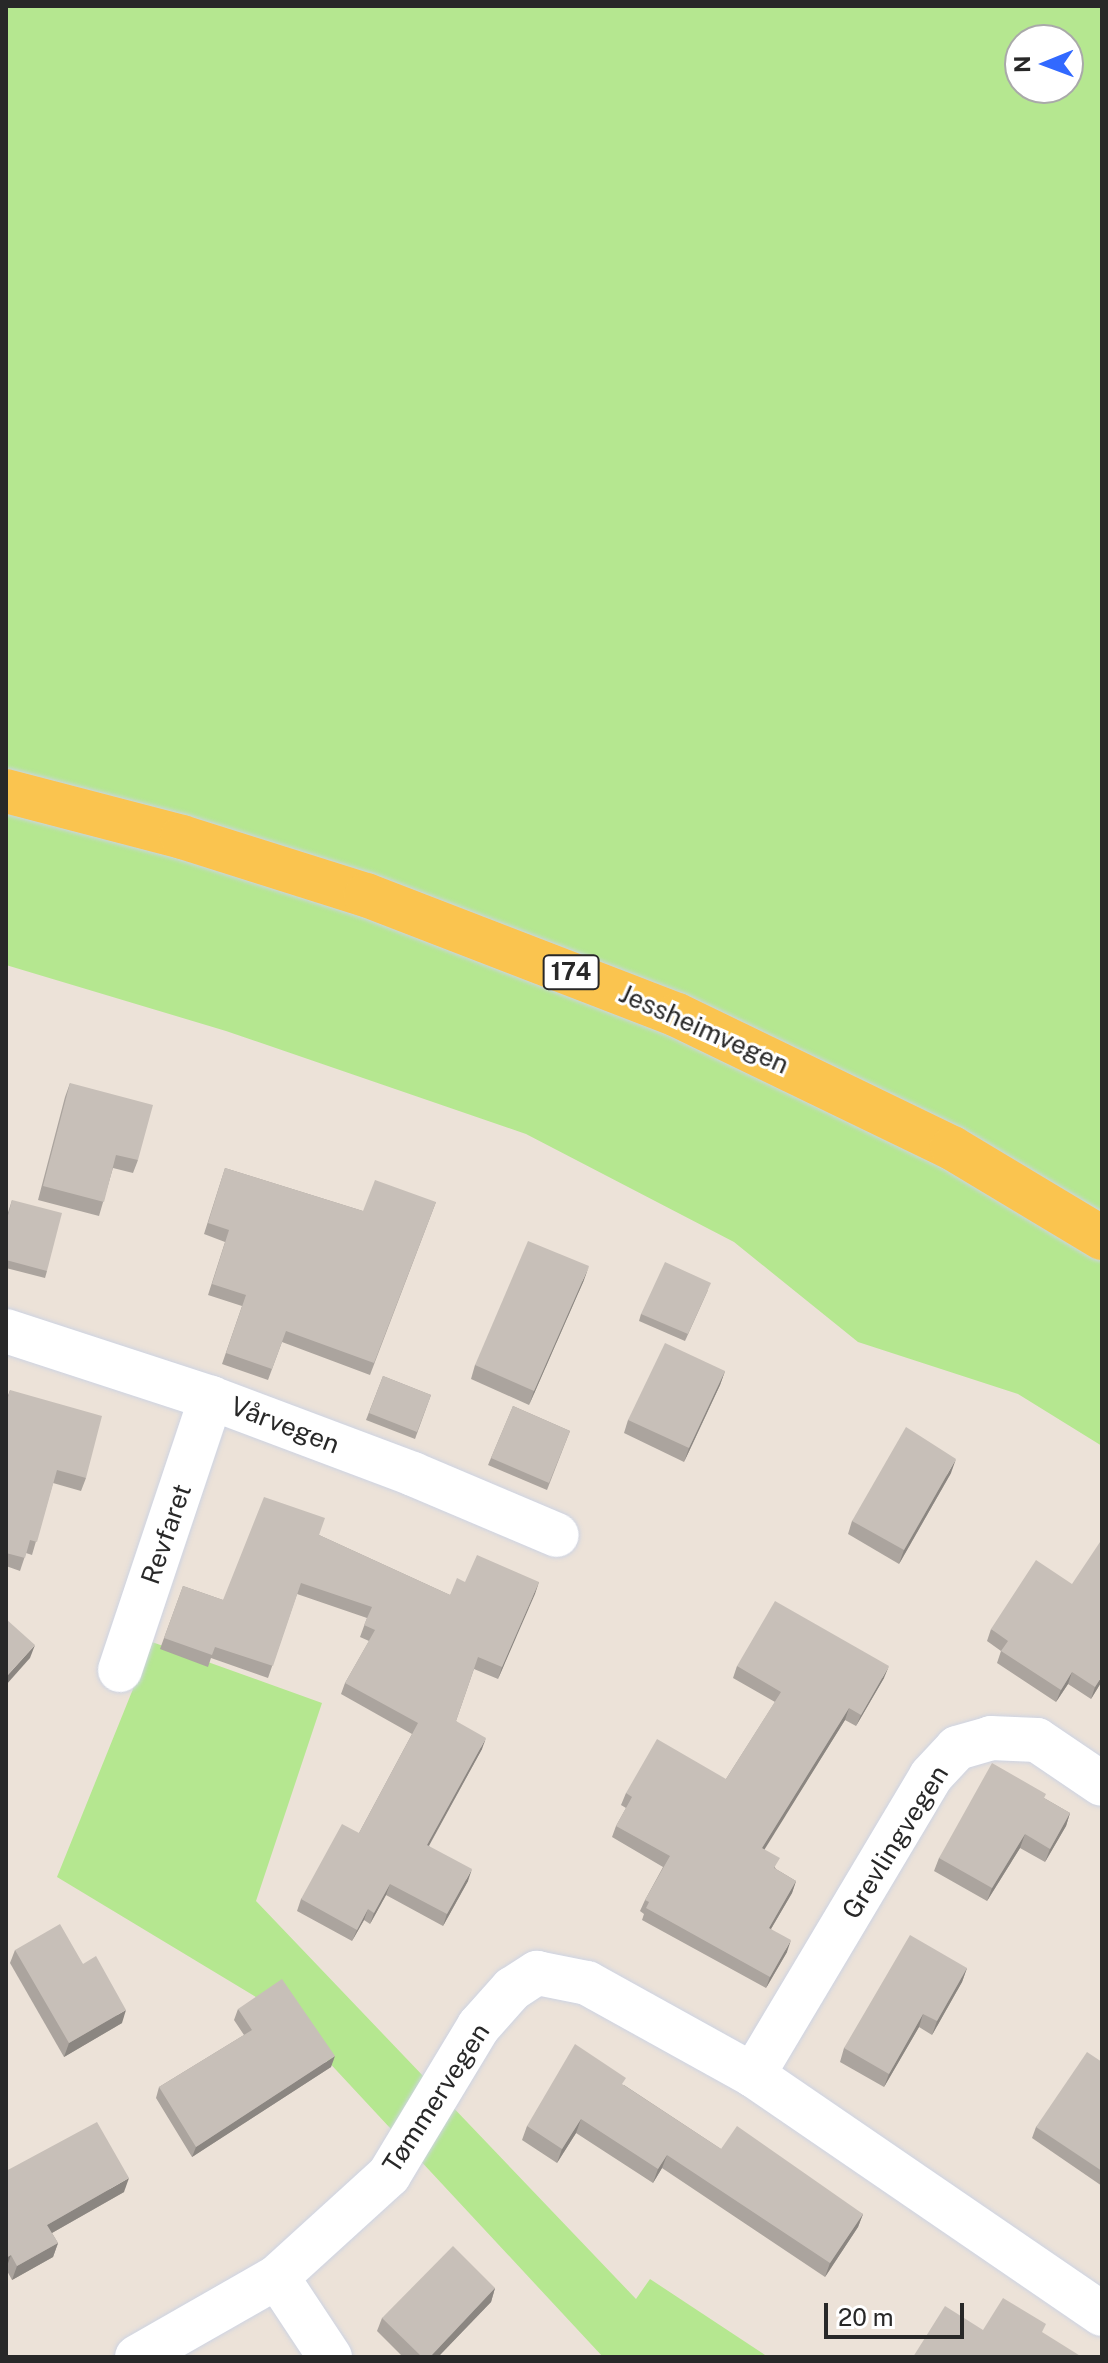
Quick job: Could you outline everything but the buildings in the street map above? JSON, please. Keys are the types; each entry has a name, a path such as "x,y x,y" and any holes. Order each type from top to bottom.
{"main road":[{"name":"Jessheimvegen","path":"6,791 182,837 366,895 663,1009 803,1073 952,1148 1102,1238"}],"street":[{"name":"Vårvegen","path":"6,1331 211,1398 413,1474 557,1535"},
{"name":"Revfaret","path":"120,1670 211,1398"},
{"name":"Grevlingvegen","path":"753,2075 931,1776 957,1748 991,1738 1037,1740 1102,1784"},
{"name":"Tømmervegen","path":"137,2357 277,2277 389,2175 479,2026 512,1989 537,1973 587,1983 753,2075"},
{"path":"753,2075 1102,2314"},
{"path":"277,2277 330,2357"}],"green space":[{"path":"6,6 1102,6 1102,1446 1018,1394 858,1342 734,1242 526,1134 226,1031 6,965"},
{"path":"152,1642 322,1703 256,1901 636,2299 650,2279 768,2357 603,2357 284,2014 57,1877"}]}
